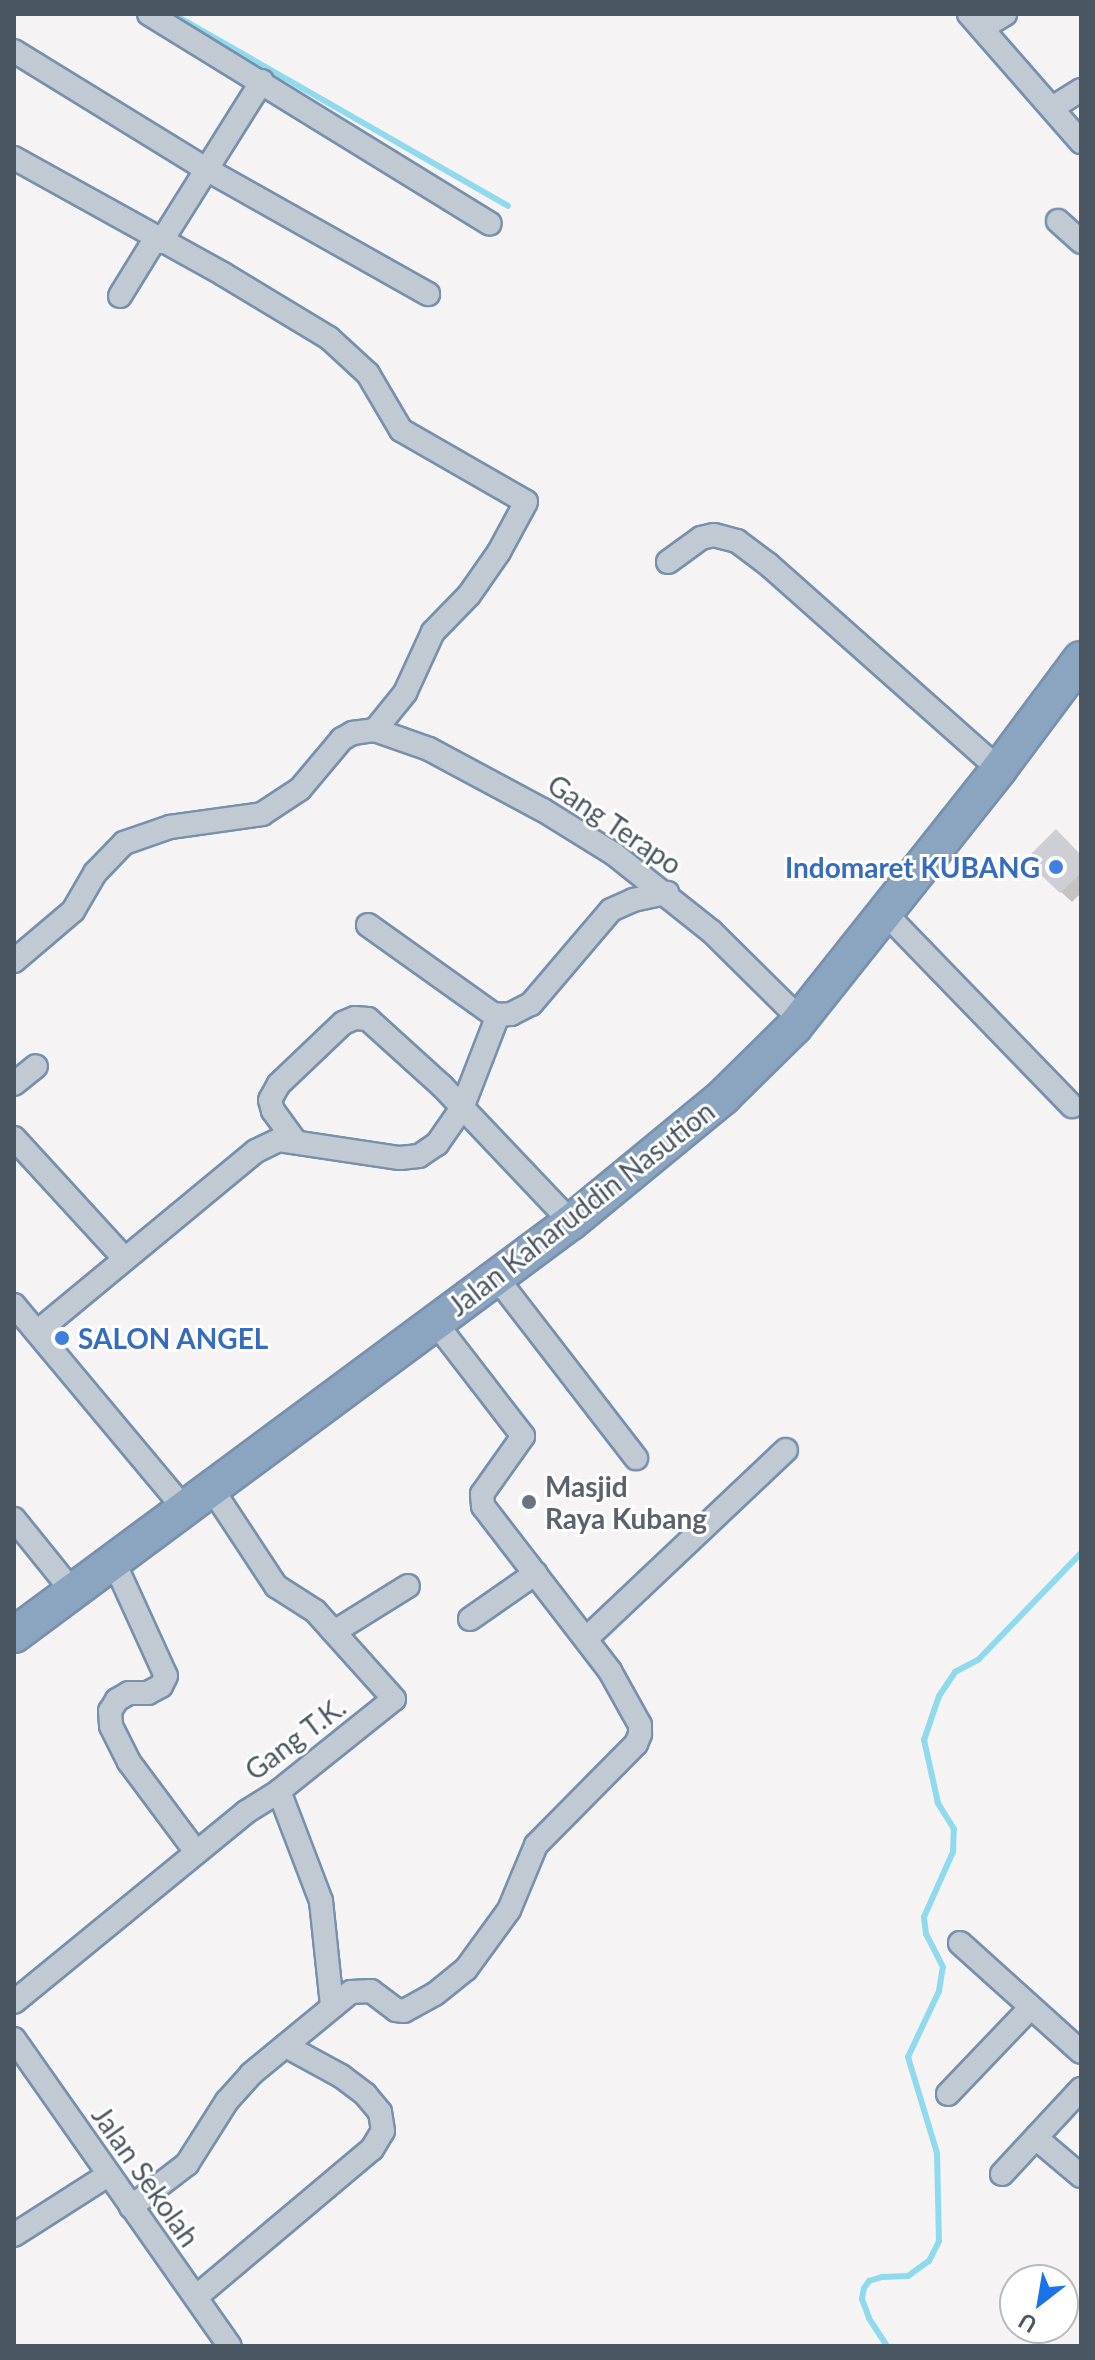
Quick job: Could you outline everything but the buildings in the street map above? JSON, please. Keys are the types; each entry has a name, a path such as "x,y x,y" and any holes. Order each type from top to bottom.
{"highway":[{"name":"Jalan Kaharuddin Nasution","path":"14,1635 571,1222 723,1097 800,1019 999,769 1070,693 1081,659"}],"street":[{"path":"149,14 490,224"},
{"path":"1005,14 976,21 1081,142"},
{"path":"14,51 206,169 428,294"},
{"path":"120,296 262,81"},
{"path":"1052,108 1081,90"},
{"path":"14,158 158,241 223,274 329,338 368,374 401,430 526,502 511,533 477,585 452,617 433,632 405,693 369,730 342,739 300,789 262,814 170,827 124,843 95,873 73,911 14,961"},
{"path":"1058,221 1081,242"},
{"path":"668,562 701,538 714,535 737,541 814,603 999,769"},
{"name":"Gang Terapo","path":"369,730 429,749 579,830 667,893 712,932 800,1019"},
{"path":"368,925 498,1015 511,1014 531,1004 611,910 633,900 667,893"},
{"path":"885,913 1072,1106"},
{"path":"37,1332 256,1151 279,1140 368,1156 419,1156 437,1144 462,1108 498,1015"},
{"path":"295,1141 273,1111 270,1100 288,1074 343,1023 355,1018 368,1019 385,1031 571,1222"},
{"path":"14,1084 36,1066"},
{"path":"14,1138 125,1259"},
{"path":"496,1277 636,1458"},
{"path":"14,1305 184,1508"},
{"path":"131,2207 187,2164 227,2101 251,2074 332,2006 360,1989 371,1991 396,2010 404,2011 452,1982 466,1969 509,1910 536,1845 636,1744 640,1725 610,1671 482,1500 523,1436 435,1322"},
{"path":"586,1639 786,1450"},
{"name":"Gang T.K.","path":"14,2002 246,1812 279,1791 394,1699 315,1611 276,1586 212,1489"},
{"path":"14,1519 73,1592"},
{"path":"114,1562 166,1676 161,1686 148,1693 129,1693 117,1700 110,1711 111,1726 129,1762 196,1852"},
{"path":"470,1619 536,1573"},
{"path":"334,1632 408,1586"},
{"path":"279,1791 321,1901 332,2006"},
{"path":"960,1943 1081,2052"},
{"path":"948,2094 1031,2007"},
{"name":"Jalan Sekolah","path":"15,2043 230,2346"},
{"path":"196,2297 372,2149 383,2131 380,2112 365,2094 341,2076 286,2046"},
{"path":"1002,2174 1081,2089"},
{"path":"1036,2138 1081,2176"},
{"path":"14,2235 108,2175"}],"waterway":[{"path":"173,14 508,206"},
{"path":"887,2346 869,2318 862,2299 864,2288 869,2281 882,2277 908,2276 929,2261 939,2241 937,2153 908,2057 939,1991 943,1967 926,1934 924,1917 953,1852 954,1829 938,1803 924,1740 939,1696 955,1672 979,1659 1081,1553"}],"place":[{"name":"Indomaret KUBANG","path":"1056,867"},
{"name":"SALON ANGEL","path":"62,1338"},
{"name":"Masjid Raya Kubang","path":"529,1502"}]}
